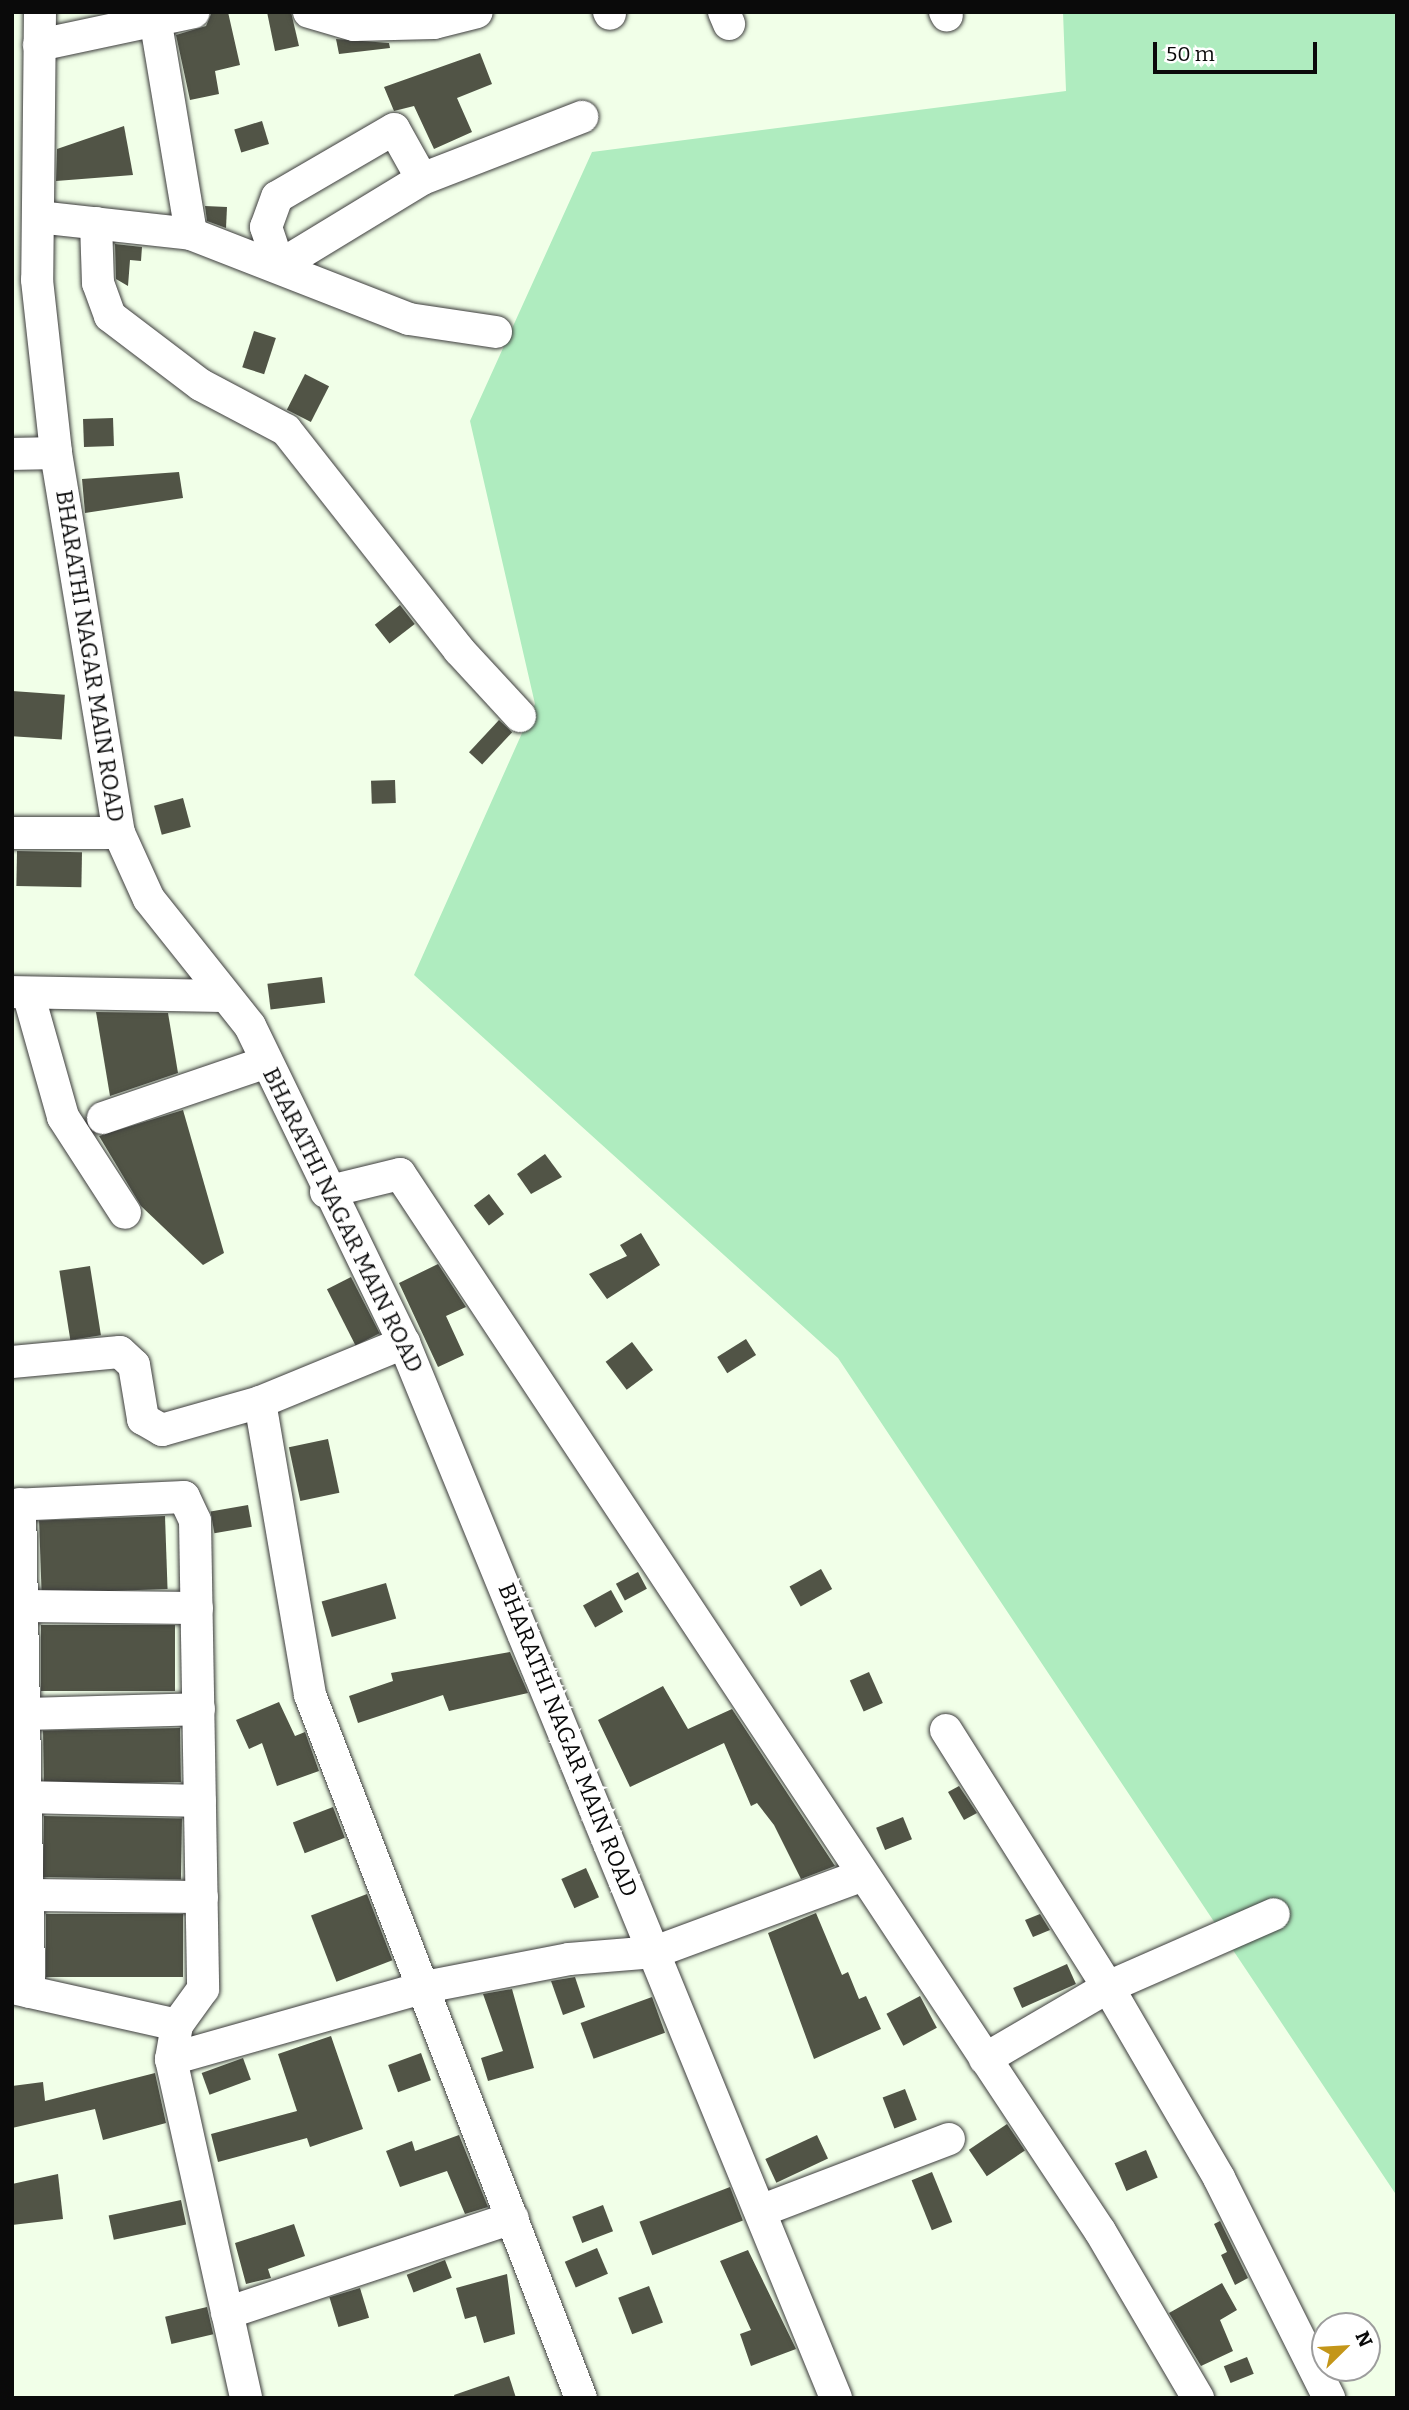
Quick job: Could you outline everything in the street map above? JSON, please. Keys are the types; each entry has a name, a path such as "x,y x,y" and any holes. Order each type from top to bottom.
{"street":[{"name":"BHARATHI NAGAR MAIN ROAD","path":"40,12 39,45 25,158 38,217 25,287 56,453 119,833 149,899 220,996 250,1026 326,1192 404,1343 763,2210 836,2398"},
{"path":"39,45 155,16 194,12"},
{"path":"309,12 354,24 435,23 477,12"},
{"path":"155,16 191,234"},
{"path":"279,266 422,179 582,117"},
{"path":"279,266 266,227 277,197 394,129 422,179"},
{"path":"38,217 191,234 279,266 409,319 496,332"},
{"path":"96,223 98,283 110,316 201,385 286,430 458,650 520,716"},
{"path":"12,454 56,453"},
{"path":"12,833 119,833"},
{"path":"125,1213 63,1117 20,992 220,996"},
{"path":"103,1118 267,1062"},
{"path":"326,1192 400,1174 861,1877 1100,2231 1198,2398"},
{"path":"12,1362 120,1353 134,1365 142,1419 162,1430 260,1402 404,1343"},
{"path":"260,1402 310,1695 425,1987 581,2398"},
{"path":"177,2025 20,1990 27,1895 22,1606 16,1505 184,1497 195,1521 203,1989 177,2025 171,2059 246,2398"},
{"path":"22,1606 197,1608"},
{"path":"24,1714 199,1709"},
{"path":"946,1730 1108,1987 1267,2266 1329,2398"},
{"path":"26,1797 200,1801"},
{"path":"171,2059 425,1987 569,1959 655,1952 861,1877"},
{"path":"27,1895 202,1897"},
{"path":"985,2059 1108,1987 1274,1914"},
{"path":"763,2210 949,2139"},
{"path":"227,2313 513,2218"}],"green space":[{"path":"1063,12 1397,12 1397,2196 838,1358 414,975 535,704 470,421 592,152 1066,91"}],"building":[{"path":"212,12 228,12 240,65 215,71 219,94 190,100 176,35 206,26"},
{"path":"267,12 291,12 299,46 275,51"},
{"path":"336,39 389,43 390,48 339,54"},
{"path":"480,53 492,84 457,98 472,132 434,149 414,106 394,111 384,87"},
{"path":"262,121 269,144 241,152 234,129"},
{"path":"124,126 133,175 56,181 57,149"},
{"path":"205,206 227,207 226,228 207,221"},
{"path":"115,244 142,247 141,261 130,260 128,286 116,279"},
{"path":"254,331 276,338 264,374 242,367"},
{"path":"305,374 329,386 311,422 287,410"},
{"path":"113,418 114,446 84,447 83,419"},
{"path":"179,472 183,498 85,513 82,479"},
{"path":"400,605 415,624 390,644 375,625"},
{"path":"12,691 65,695 62,740 12,736"},
{"path":"499,720 512,732 482,764 469,752"},
{"path":"395,780 396,803 372,804 371,781"},
{"path":"183,798 191,827 162,835 154,806"},
{"path":"17,851 82,852 81,887 16,886"},
{"path":"322,977 325,1003 271,1010 267,984"},
{"path":"96,1012 168,1013 178,1073 110,1096"},
{"path":"183,1110 224,1253 203,1265 141,1206 99,1136"},
{"path":"545,1154 562,1177 531,1194 517,1174"},
{"path":"489,1194 504,1214 489,1225 474,1205"},
{"path":"641,1233 660,1265 607,1299 589,1274 627,1256 620,1245"},
{"path":"438,1264 466,1307 446,1316 464,1355 438,1367 399,1283"},
{"path":"90,1266 101,1335 70,1340 59,1271"},
{"path":"351,1277 380,1333 356,1345 327,1289"},
{"path":"746,1339 756,1355 727,1373 717,1357"},
{"path":"632,1342 653,1370 627,1390 606,1362"},
{"path":"328,1439 339,1493 300,1501 289,1447"},
{"path":"248,1505 252,1527 214,1533 211,1512"},
{"path":"165,1516 168,1589 42,1593 39,1520"},
{"path":"821,1569 832,1589 801,1607 790,1586"},
{"path":"638,1572 647,1589 625,1601 616,1584"},
{"path":"386,1583 396,1619 332,1637 322,1601"},
{"path":"611,1590 623,1612 595,1627 583,1606"},
{"path":"41,1625 175,1625 175,1691 41,1691"},
{"path":"510,1652 528,1693 449,1711 443,1695 358,1723 349,1696 393,1681 391,1673"},
{"path":"869,1672 883,1703 864,1712 850,1681"},
{"path":"663,1686 688,1729 732,1709 835,1866 801,1879 774,1825 757,1803 751,1806 724,1743 630,1787 598,1720"},
{"path":"279,1702 295,1736 305,1732 319,1771 277,1786 262,1743 249,1749 236,1720"},
{"path":"180,1728 181,1782 44,1784 43,1730"},
{"path":"959,1786 977,1813 964,1820 948,1792"},
{"path":"333,1807 345,1838 305,1853 293,1822"},
{"path":"44,1816 182,1818 181,1879 43,1877"},
{"path":"903,1817 912,1839 885,1850 876,1828"},
{"path":"586,1868 599,1897 574,1908 561,1879"},
{"path":"367,1894 392,1960 336,1982 311,1916"},
{"path":"816,1913 842,1975 848,1972 859,1999 866,1996 881,2029 814,2059 768,1933"},
{"path":"46,1914 183,1914 183,1977 46,1977"},
{"path":"1040,1914 1050,1930 1033,1937 1025,1920"},
{"path":"1067,1964 1076,1984 1022,2008 1013,1988"},
{"path":"575,1977 585,2007 563,2015 551,1981"},
{"path":"512,1989 534,2068 488,2081 481,2058 503,2051 483,1994"},
{"path":"920,1996 937,2028 903,2046 886,2014"},
{"path":"652,1997 665,2033 594,2059 581,2023"},
{"path":"331,2036 363,2129 310,2147 307,2138 218,2162 211,2134 297,2111 278,2054"},
{"path":"421,2053 431,2080 398,2092 388,2065"},
{"path":"243,2058 251,2080 210,2095 202,2073"},
{"path":"155,2073 166,2123 103,2140 95,2109 12,2128 12,2086 43,2082 45,2101"},
{"path":"905,2089 917,2120 894,2128 883,2098"},
{"path":"1007,2124 1025,2151 987,2176 969,2150"},
{"path":"459,2135 488,2207 465,2214 447,2171 400,2187 386,2151 412,2141 415,2151"},
{"path":"817,2135 828,2159 776,2183 765,2159"},
{"path":"1146,2150 1158,2178 1126,2191 1115,2163"},
{"path":"932,2172 952,2222 932,2230 912,2180"},
{"path":"58,2174 63,2219 12,2225 12,2184"},
{"path":"730,2187 743,2221 652,2255 639,2222"},
{"path":"181,2200 186,2224 114,2240 109,2215"},
{"path":"603,2205 613,2231 582,2243 572,2217"},
{"path":"1220,2221 1248,2278 1235,2285 1221,2255 1227,2252 1214,2224"},
{"path":"294,2224 305,2256 268,2269 271,2278 246,2284 235,2243"},
{"path":"597,2248 608,2274 576,2287 565,2262"},
{"path":"748,2250 796,2349 751,2366 740,2334 751,2330 720,2261"},
{"path":"445,2260 452,2278 414,2292 407,2275"},
{"path":"507,2274 515,2334 484,2343 476,2316 465,2319 456,2288"},
{"path":"1222,2283 1237,2310 1220,2320 1233,2351 1201,2366 1169,2313"},
{"path":"649,2286 663,2322 632,2334 618,2298"},
{"path":"360,2288 369,2318 338,2327 329,2297"},
{"path":"207,2307 213,2334 171,2344 165,2317"},
{"path":"1247,2357 1254,2374 1231,2383 1224,2366"},
{"path":"509,2376 516,2398 455,2398 454,2395"}]}
